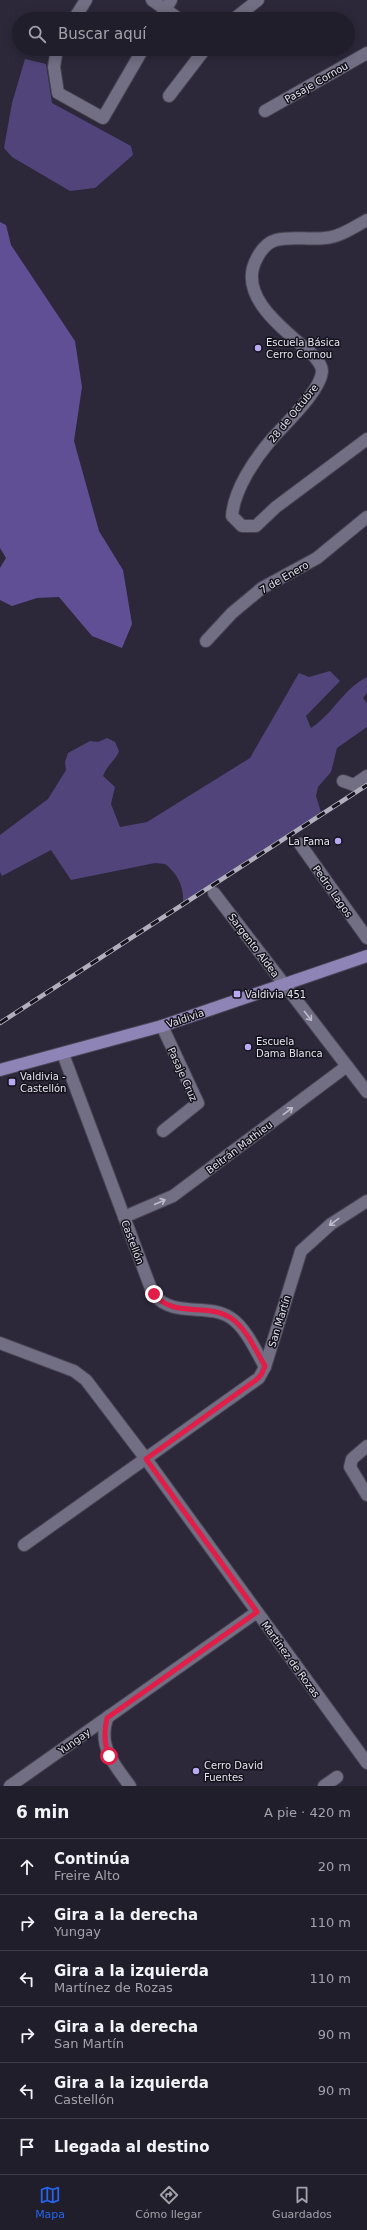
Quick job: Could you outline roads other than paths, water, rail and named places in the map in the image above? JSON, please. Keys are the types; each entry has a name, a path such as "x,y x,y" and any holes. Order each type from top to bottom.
{"main road":[{"name":"Valdivia","path":"0,1070 162,1026 367,956"}],"street":[{"path":"78,12 86,0"},
{"path":"152,0 166,10"},
{"path":"243,12 258,0"},
{"name":"Pasaje Cornou","path":"265,111 367,53"},
{"path":"56,56 54,67 58,93 103,118 139,56"},
{"path":"169,96 200,56"},
{"name":"28 de Octubre","path":"367,220 346,232 325,238 292,238 268,243 256,260 252,274 252,283 258,302 313,355 320,364 322,370 314,389 269,442 250,471 233,502 232,516 242,526 256,526 276,508 367,439"},
{"name":"7 de Enero","path":"206,640 232,613 262,588 317,558 367,518"},
{"path":"343,780 354,785 367,776"},
{"name":"Pedro Lagos","path":"300,844 367,938"},
{"name":"Sargento Aldea","path":"214,893 367,1092"},
{"name":"Pasaje Cruz","path":"162,1026 198,1101 196,1106 163,1131"},
{"name":"Castellón","path":"63,1054 151,1289 157,1298 174,1308 216,1312 231,1318 240,1326 265,1366"},
{"name":"Beltrán Mathieu","path":"124,1217 173,1196 347,1066"},
{"name":"San Martín","path":"24,1546 261,1375 301,1251 331,1224 367,1201"},
{"name":"Martínez de Rozas","path":"0,1343 79,1374 86,1380 146,1459 367,1763"},
{"path":"367,1446 354,1456 350,1462 352,1470 367,1495"},
{"name":"Yungay","path":"10,1786 257,1612"},
{"path":"111,1715 107,1718 105,1724 106,1747 109,1756 130,1786"},
{"path":"324,1786 337,1777"}],"railway":[{"path":"0,1023 367,785"}],"place":[{"name":"Escuela Básica Cerro Cornou","path":"258,348"},
{"name":"La Fama","path":"338,841"},
{"name":"Valdivia 451","path":"237,994"},
{"name":"Escuela Dama Blanca","path":"248,1047"},
{"name":"Valdivia - Castellón","path":"12,1082"},
{"name":"Cerro David Fuentes","path":"196,1771"}]}
